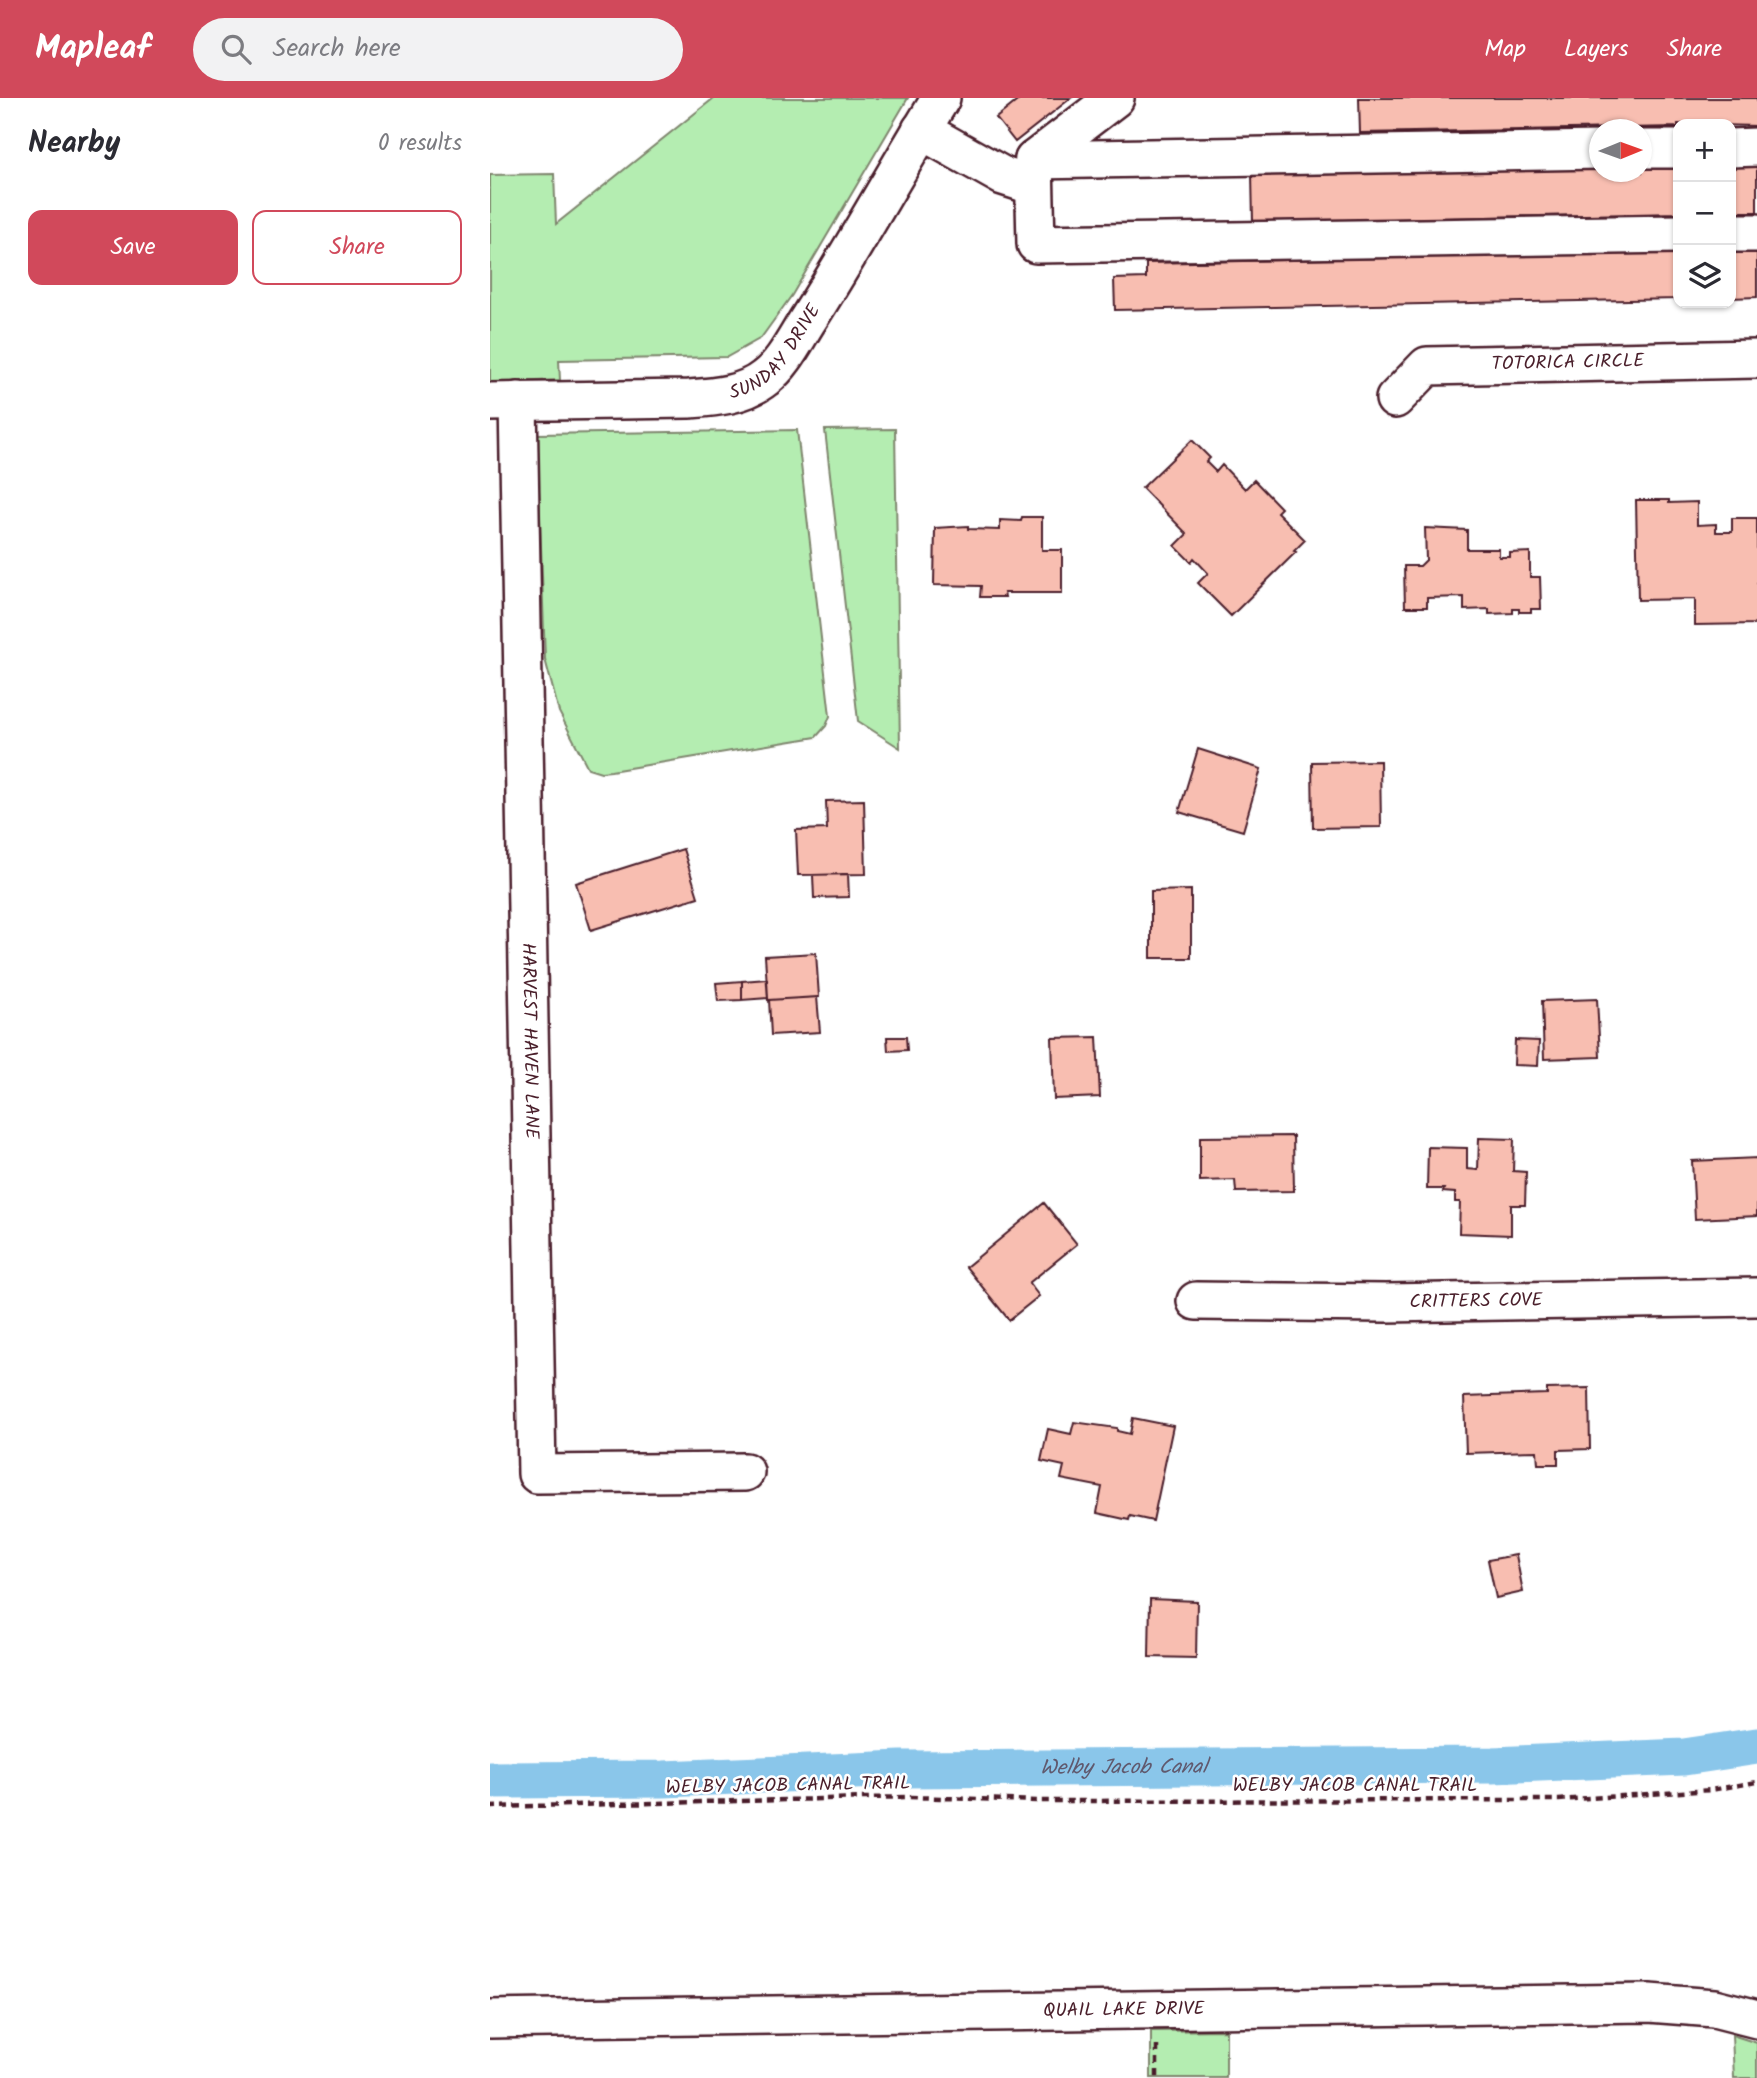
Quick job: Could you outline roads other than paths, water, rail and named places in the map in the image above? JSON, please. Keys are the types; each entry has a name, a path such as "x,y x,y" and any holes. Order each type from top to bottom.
{"street":[{"name":"SUNDAY DRIVE","path":"504,401 690,399 721,396 751,388 767,377 780,363 819,303 941,98"},
{"path":"1115,98 1034,173 1036,244 1673,234"},
{"path":"921,130 1003,176 1589,150"},
{"path":"1736,148 1757,147"},
{"path":"1652,149 1673,149"},
{"path":"1736,233 1757,233"},
{"name":"TOTORICA CIRCLE","path":"1395,399 1427,366 1757,359"},
{"name":"HARVEST HAVEN LANE","path":"504,401 537,1474 745,1472"},
{"name":"CRITTERS COVE","path":"1196,1301 1386,1303 1757,1297"},
{"name":"QUAIL LAKE DRIVE","path":"490,2019 1649,2003 1714,2008 1757,2019"}],"waterway":[{"name":"Welby Jacob Canal","path":"490,1780 664,1779 901,1769 1493,1765 1684,1757 1757,1746"}]}
